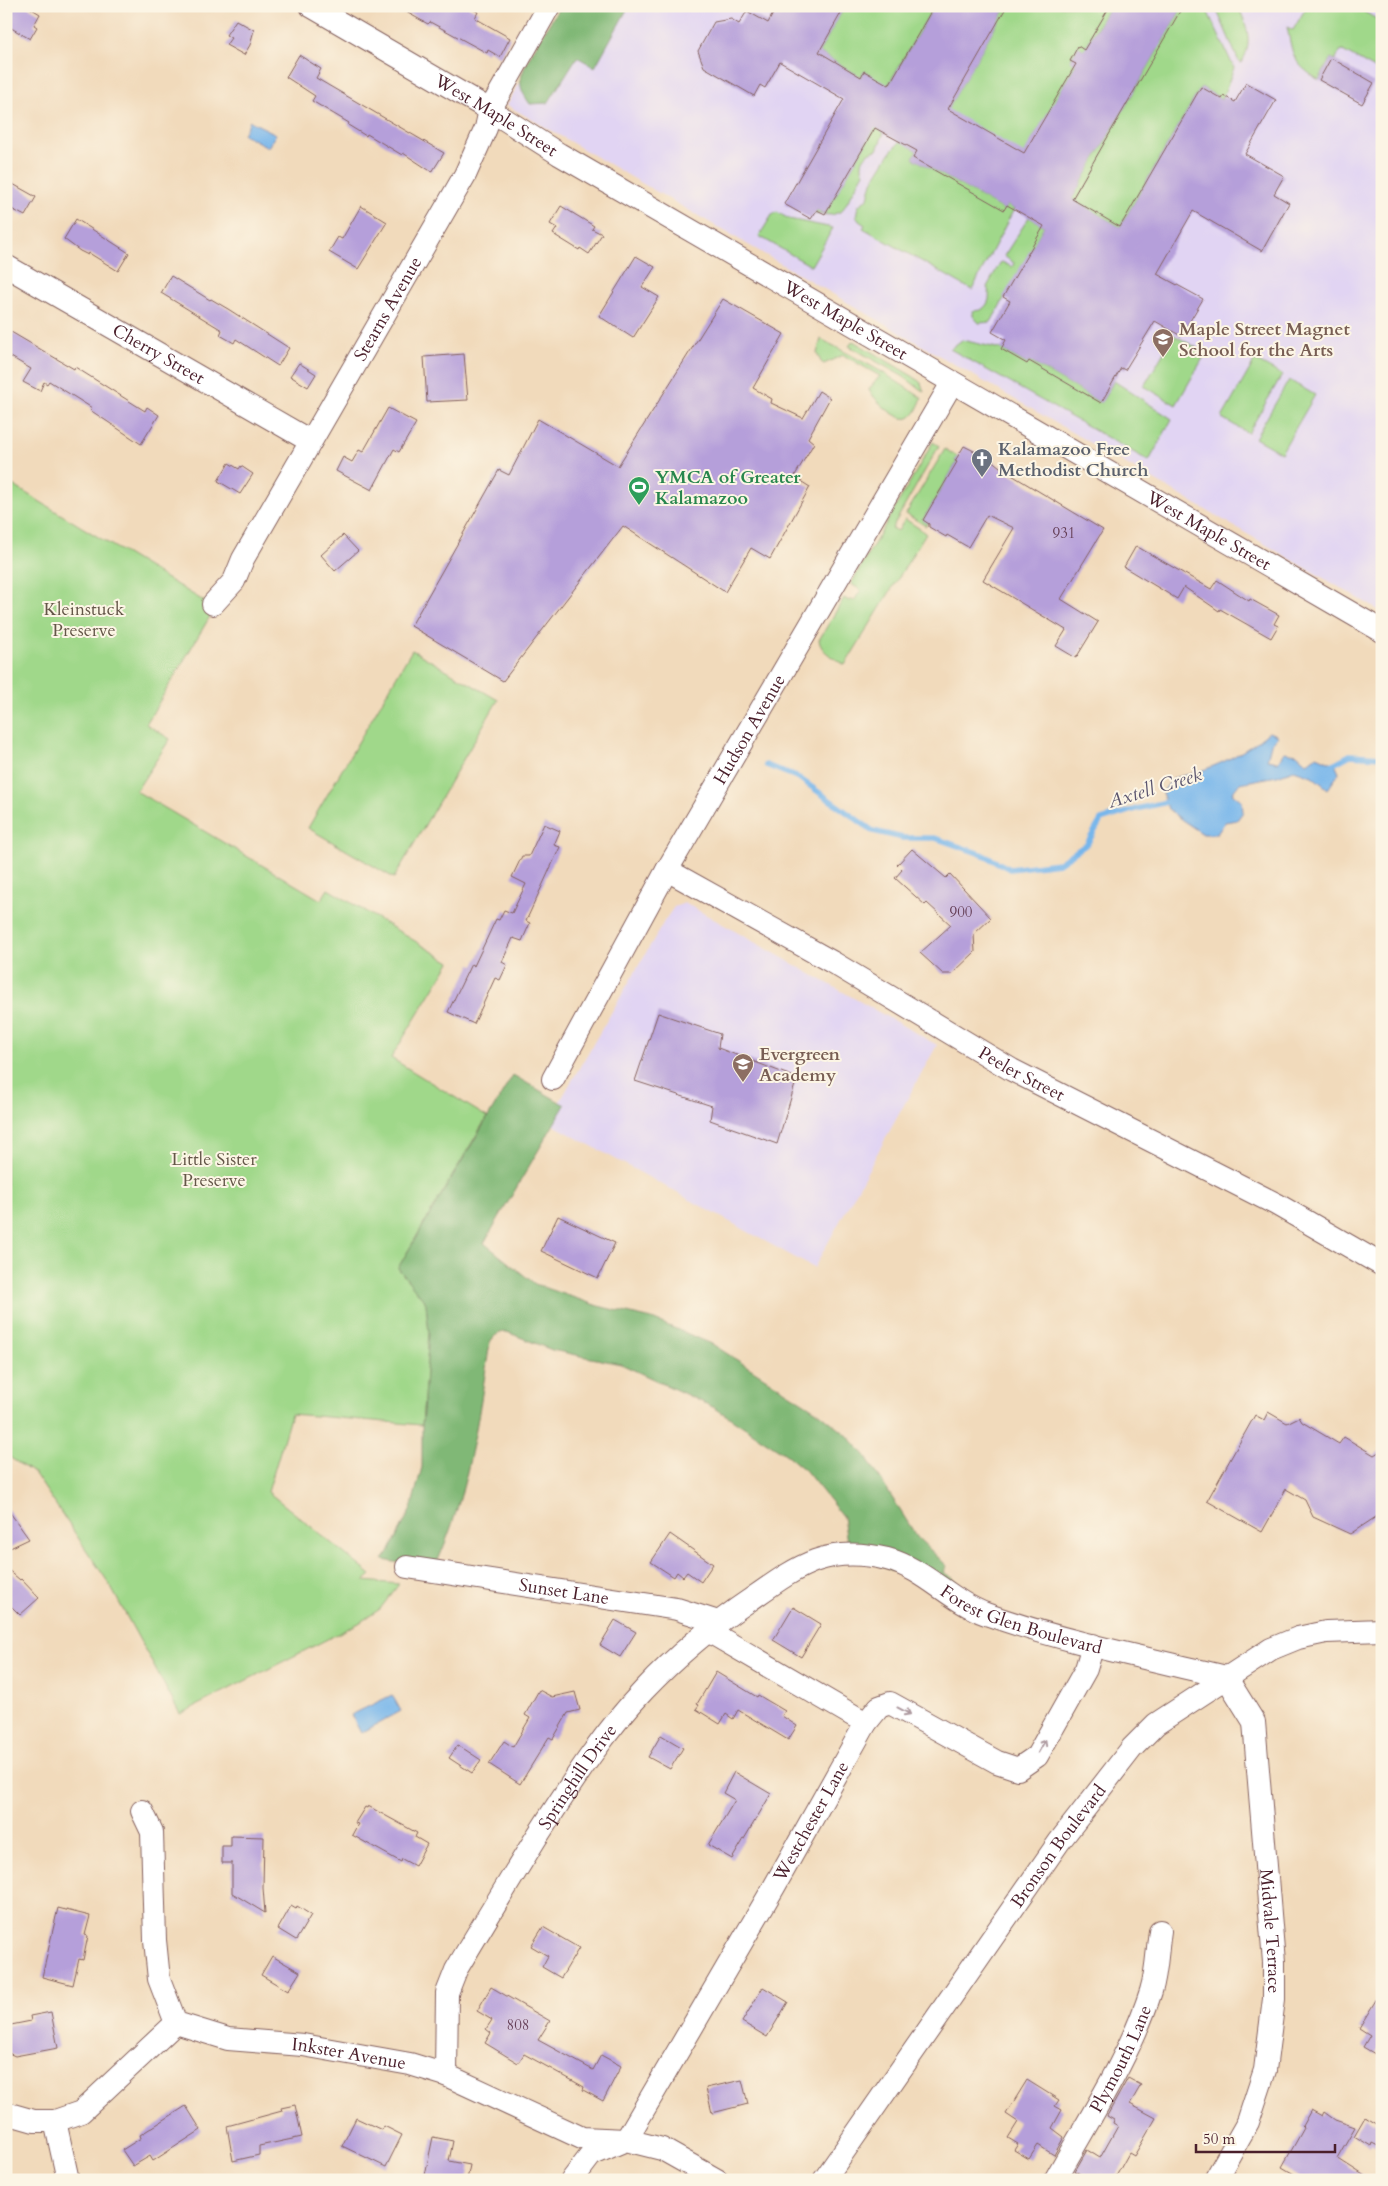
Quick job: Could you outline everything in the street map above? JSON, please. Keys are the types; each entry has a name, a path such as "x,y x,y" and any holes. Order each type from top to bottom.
{"street":[{"name":"West Maple Street","path":"311,6 490,110 558,154 1382,631"},
{"name":"Stearns Avenue","path":"213,604 234,581 243,559 310,441 465,175 486,128 490,110 549,6"},
{"name":"Cherry Street","path":"6,266 310,441"},
{"name":"Hudson Avenue","path":"553,1079 667,870 952,383"},
{"name":"Peeler Street","path":"667,870 832,962 1012,1070 1276,1204 1382,1265"},
{"name":"Springhill Drive","path":"446,2075 447,1993 456,1970 572,1782 644,1689 713,1626 786,1574 824,1556"},
{"name":"Forest Glen Boulevard","path":"824,1556 861,1556 887,1559 912,1568 963,1602 984,1613 1093,1645 1226,1677"},
{"name":"Sunset Lane","path":"408,1567 678,1609 713,1626 866,1724"},
{"name":"Bronson Boulevard","path":"824,2180 1059,1842 1132,1748 1156,1724 1271,1649 1298,1638 1326,1632 1382,1630"},
{"name":"Westchester Lane","path":"626,2140 774,1887 866,1724 879,1707 890,1703 997,1762 1018,1769 1037,1756 1086,1669 1093,1645"},
{"name":"Midvale Terrace","path":"1219,2178 1248,2122 1265,2070 1274,1998 1274,1962 1254,1722 1226,1677"},
{"path":"6,2113 34,2121 56,2121 81,2112 176,2023 159,1980 155,1940 152,1832 142,1811"},
{"name":"Plymouth Lane","path":"1055,2180 1111,2079 1140,2021 1151,1989 1160,1930"},
{"name":"Inkster Avenue","path":"176,2023 228,2039 303,2045 410,2064 446,2075 582,2138 626,2140 662,2149 717,2180"},
{"path":"56,2121 68,2180"},
{"path":"572,2180 591,2155 626,2140"}],"shaded area":[{"name":"Maple Street Magnet School for the Arts","path":"564,6 1377,6 1382,9 1382,612 507,105"},
{"name":"Evergreen Academy","path":"685,903 937,1045 814,1268 548,1122 665,920 674,907"}],"green space":[{"path":"560,6 629,6 595,67 577,57 548,103 530,104 521,86 523,72"},
{"path":"845,6 934,6 886,89 870,80 873,76 864,71 861,77 819,52"},
{"path":"1007,6 1110,6 1084,50 1078,47 1070,60 1076,64 1019,163 943,117"},
{"path":"1183,6 1205,6 1234,68 1222,99 1201,87 1120,227 1072,199"},
{"path":"1215,6 1238,6 1248,34 1247,49 1241,63 1239,62"},
{"path":"1307,6 1354,6 1382,22 1382,73 1341,50 1335,60 1331,58 1319,80 1303,69 1295,58 1287,27 1293,30"},
{"path":"875,127 884,132 877,150 869,153 864,158 862,169 864,173 842,211 832,215 814,214 817,210 825,214"},
{"path":"901,141 917,151 913,158 1004,210 1007,205 1014,209 972,290 863,228 865,225 856,216 858,206 868,198 872,182 892,150"},
{"path":"777,212 789,219 833,228 811,266 759,236 772,215"},
{"path":"1029,217 1044,226 991,322 979,323 973,316 973,311 981,310 988,302 989,294 987,287 1000,263 1002,262 1012,267 1014,263 1004,256"},
{"path":"1174,335 1206,353 1176,405 1144,386"},
{"path":"821,339 882,372 922,398 914,415 909,418 898,417 875,398 869,389 880,376 843,355 824,364 821,362 817,353"},
{"path":"962,340 1001,349 1027,364 1029,361 1101,403 1114,381 1172,419 1149,461 950,349"},
{"path":"853,341 914,377 921,383 924,392 904,377 849,346"},
{"path":"1255,360 1282,375 1248,433 1222,418"},
{"path":"1289,380 1315,395 1281,453 1255,438"},
{"path":"933,442 939,446 892,528 898,531 905,519 926,533 845,665 825,652 819,640 844,598 854,601 861,590 851,584"},
{"path":"945,449 958,457 955,461 957,462 923,520 927,523 926,526 906,514"},
{"name":"Little Sister Preserve","path":"6,481 215,608 146,724 170,739 136,791 321,900 328,889 450,962 391,1058 487,1117 398,1268 426,1303 429,1333 422,1425 291,1414 268,1492 371,1575 364,1581 399,1584 380,1609 359,1623 180,1714 108,1582 35,1474 6,1455"},
{"path":"412,650 498,700 394,878 308,828"},
{"path":"513,1075 565,1105 484,1243 535,1284 598,1306 652,1319 712,1344 817,1411 847,1435 865,1455 917,1537 947,1566 944,1572 959,1583 953,1594 849,1554 843,1517 806,1471 787,1455 715,1408 621,1364 552,1350 507,1332 497,1334 490,1342 470,1458 446,1542 434,1569 383,1560 411,1509 422,1467 422,1425 429,1333 426,1303 398,1268"}],"water":[{"path":"250,121 276,134 268,147 243,134"},
{"path":"1269,732 1278,736 1271,744 1267,760 1278,762 1284,752 1297,754 1307,763 1317,756 1335,764 1339,773 1328,789 1312,776 1294,770 1277,776 1240,783 1232,793 1242,801 1243,812 1237,820 1225,822 1217,834 1203,834 1168,809 1162,793 1173,778 1212,767 1236,755"},
{"path":"392,1695 401,1711 361,1733 351,1715"}],"building":[{"path":"6,6 27,6 40,14 34,25 37,27 30,39 6,25"},
{"path":"395,6 467,6 478,12 475,18 510,38 500,57 488,50 487,53 430,22 428,24"},
{"path":"777,6 845,6 819,52 861,77 864,71 889,85 934,6 1007,6 948,109 1024,153 1076,64 1070,61 1078,46 1084,50 1110,6 1183,6 1072,199 1120,227 1201,87 1222,99 1224,96 1235,102 1246,83 1276,100 1245,154 1284,176 1274,194 1289,203 1262,251 1193,211 1157,274 1203,299 1181,336 1155,321 1125,370 1121,368 1101,403 1029,361 1027,364 1001,349 1006,340 992,332 1010,301 1003,297 1044,226 1007,205 1004,210 913,158 917,151 875,128 825,214 817,210 811,219 784,204 844,99 780,62 765,88 760,85 754,96 704,67 698,51 714,22 731,19 739,24 747,11 768,23"},
{"path":"236,20 254,30 250,45 244,55 226,45 231,38 226,35"},
{"path":"299,55 321,69 316,78 444,153 432,172 403,153 402,155 367,134 366,136 348,125 349,123 312,101 315,96 286,77"},
{"path":"1331,58 1374,83 1362,104 1319,80"},
{"path":"11,183 36,197 25,216 6,206 6,191"},
{"path":"361,206 387,222 358,269 329,252 338,237 342,239"},
{"path":"561,206 594,226 592,229 602,234 589,254 553,234 557,228 550,224"},
{"path":"76,219 129,253 118,271 89,253 88,255 80,251 64,239"},
{"path":"636,256 655,267 642,287 659,297 633,338 599,316"},
{"path":"171,276 228,309 289,348 278,366 236,339 234,343 220,335 222,330 161,293"},
{"name":"YMCA of Greater Kalamazoo","path":"723,299 784,334 753,388 772,399 771,403 803,418 819,391 830,398 808,438 814,443 794,477 810,487 770,559 751,548 725,592 623,526 503,681 411,626 499,470 509,475 538,419 618,466"},
{"path":"6,329 74,369 75,367 145,411 147,407 159,415 141,444 90,410 92,408 49,381 47,384 44,382 40,391 23,382 31,369 6,354"},
{"path":"464,354 468,400 427,402 424,357"},
{"path":"299,363 316,374 308,387 290,376"},
{"path":"388,408 416,423 399,452 394,449 372,490 336,471 343,457 352,462 359,450 363,452"},
{"path":"964,446 990,459 1005,471 1103,530 1061,599 1098,622 1076,658 1056,646 1066,630 983,580 1014,528 987,515 968,547 929,527 929,524 923,520 957,462 955,461"},
{"path":"229,463 239,469 241,466 253,474 240,494 218,481"},
{"path":"343,535 358,551 335,571 321,555"},
{"path":"1136,546 1211,589 1217,580 1249,601 1250,599 1279,615 1274,624 1278,626 1271,638 1220,609 1219,611 1184,587 1177,599 1124,567"},
{"path":"544,824 560,831 554,845 560,847 526,921 530,923 522,941 513,938 502,962 507,965 500,980 495,978 474,1024 448,1012 471,964 474,966 496,919 499,920 504,910 512,913 526,884 512,877 522,856 529,856"},
{"path":"912,849 946,878 950,874 991,918 974,934 975,952 952,974 943,974 920,953 951,925 895,878 902,870 897,865"},
{"path":"658,1013 720,1034 718,1048 797,1078 777,1144 710,1120 712,1106 635,1081"},
{"path":"558,1216 615,1243 598,1278 541,1251"},
{"path":"1268,1412 1287,1423 1299,1417 1302,1422 1339,1444 1344,1437 1374,1455 1382,1450 1382,1513 1350,1534 1313,1517 1305,1500 1286,1489 1262,1532 1207,1501 1255,1415 1264,1420"},
{"path":"6,1507 29,1539 6,1550"},
{"path":"670,1534 713,1564 701,1582 687,1572 683,1577 677,1572 674,1577 651,1562"},
{"path":"6,1568 21,1579 39,1598 20,1615 6,1601"},
{"path":"793,1607 821,1624 801,1657 773,1640"},
{"path":"615,1620 636,1632 620,1657 600,1645"},
{"path":"716,1672 757,1697 758,1695 785,1711 782,1716 797,1726 788,1740 738,1710 733,1719 726,1714 720,1724 696,1709"},
{"path":"539,1690 552,1697 575,1692 580,1710 568,1713 553,1739 549,1737 520,1784 489,1764 504,1741 513,1747 530,1718 525,1715"},
{"path":"661,1735 683,1748 670,1769 648,1757"},
{"path":"458,1745 481,1760 472,1773 449,1758"},
{"path":"734,1772 771,1794 732,1859 708,1845 735,1800 723,1793"},
{"path":"368,1806 417,1833 415,1837 427,1844 415,1866 402,1859 401,1862 352,1835 358,1824 355,1823 365,1807 367,1808"},
{"path":"231,1836 264,1837 263,1888 265,1913 232,1893 232,1863 222,1863 222,1846 231,1846"},
{"path":"291,1906 296,1909 297,1906 311,1915 296,1940 278,1929"},
{"path":"58,1908 90,1916 85,1935 88,1936 83,1960 79,1959 73,1985 42,1977"},
{"path":"543,1927 579,1948 561,1978 542,1967 548,1956 531,1946"},
{"path":"272,1956 300,1972 288,1991 261,1975"},
{"path":"491,1987 550,2021 538,2040 593,2070 601,2055 621,2066 603,2101 583,2090 584,2087 524,2054 518,2063 485,2043 491,2033 486,2029 492,2020 477,2011"},
{"path":"763,1987 788,2002 767,2037 742,2022"},
{"path":"1382,1990 1382,2044 1375,2054 1363,2047 1370,2035 1359,2028"},
{"path":"51,2012 58,2048 15,2056 6,2052 6,2026 31,2021 30,2016"},
{"path":"1128,2078 1141,2085 1130,2104 1156,2118 1134,2156 1129,2153 1114,2180 1090,2180 1075,2171 1087,2150 1100,2158 1118,2126 1113,2123 1114,2120 1107,2116"},
{"path":"742,2080 748,2104 712,2113 706,2088"},
{"path":"1027,2080 1059,2100 1055,2106 1062,2110 1052,2128 1064,2137 1054,2155 1038,2145 1029,2159 1014,2150 1018,2144 1008,2138 1018,2122 1006,2114"},
{"path":"295,2105 302,2137 259,2146 259,2155 233,2161 227,2126 282,2111 281,2108"},
{"path":"186,2106 201,2130 153,2161 150,2156 133,2166 122,2150 141,2138 140,2135"},
{"path":"1311,2110 1322,2116 1324,2112 1335,2120 1355,2127 1337,2158 1371,2180 1304,2180 1282,2167 1304,2128 1302,2126"},
{"path":"1365,2117 1382,2127 1382,2148 1372,2143 1371,2146 1354,2136"},
{"path":"356,2118 382,2130 384,2126 402,2135 386,2167 342,2146"},
{"path":"433,2137 453,2141 449,2161 470,2165 467,2180 447,2180 425,2175"}],"waterway":[{"name":"Axtell Creek","path":"1328,767 1350,755 1382,757"},
{"name":"Axtell Creek","path":"766,765 799,778 873,831 903,838 935,838 981,854 1010,869 1059,863 1087,844 1101,820 1171,801"}],"place":[{"name":"Maple Street Magnet School for the Arts","path":"1163,358"},
{"name":"Kalamazoo Free Methodist Church","path":"982,478"},
{"name":"YMCA of Greater Kalamazoo","path":"639,506"},
{"name":"Evergreen Academy","path":"743,1083"}],"park label":[{"name":"Kleinstuck Preserve","path":"84,619"}]}
